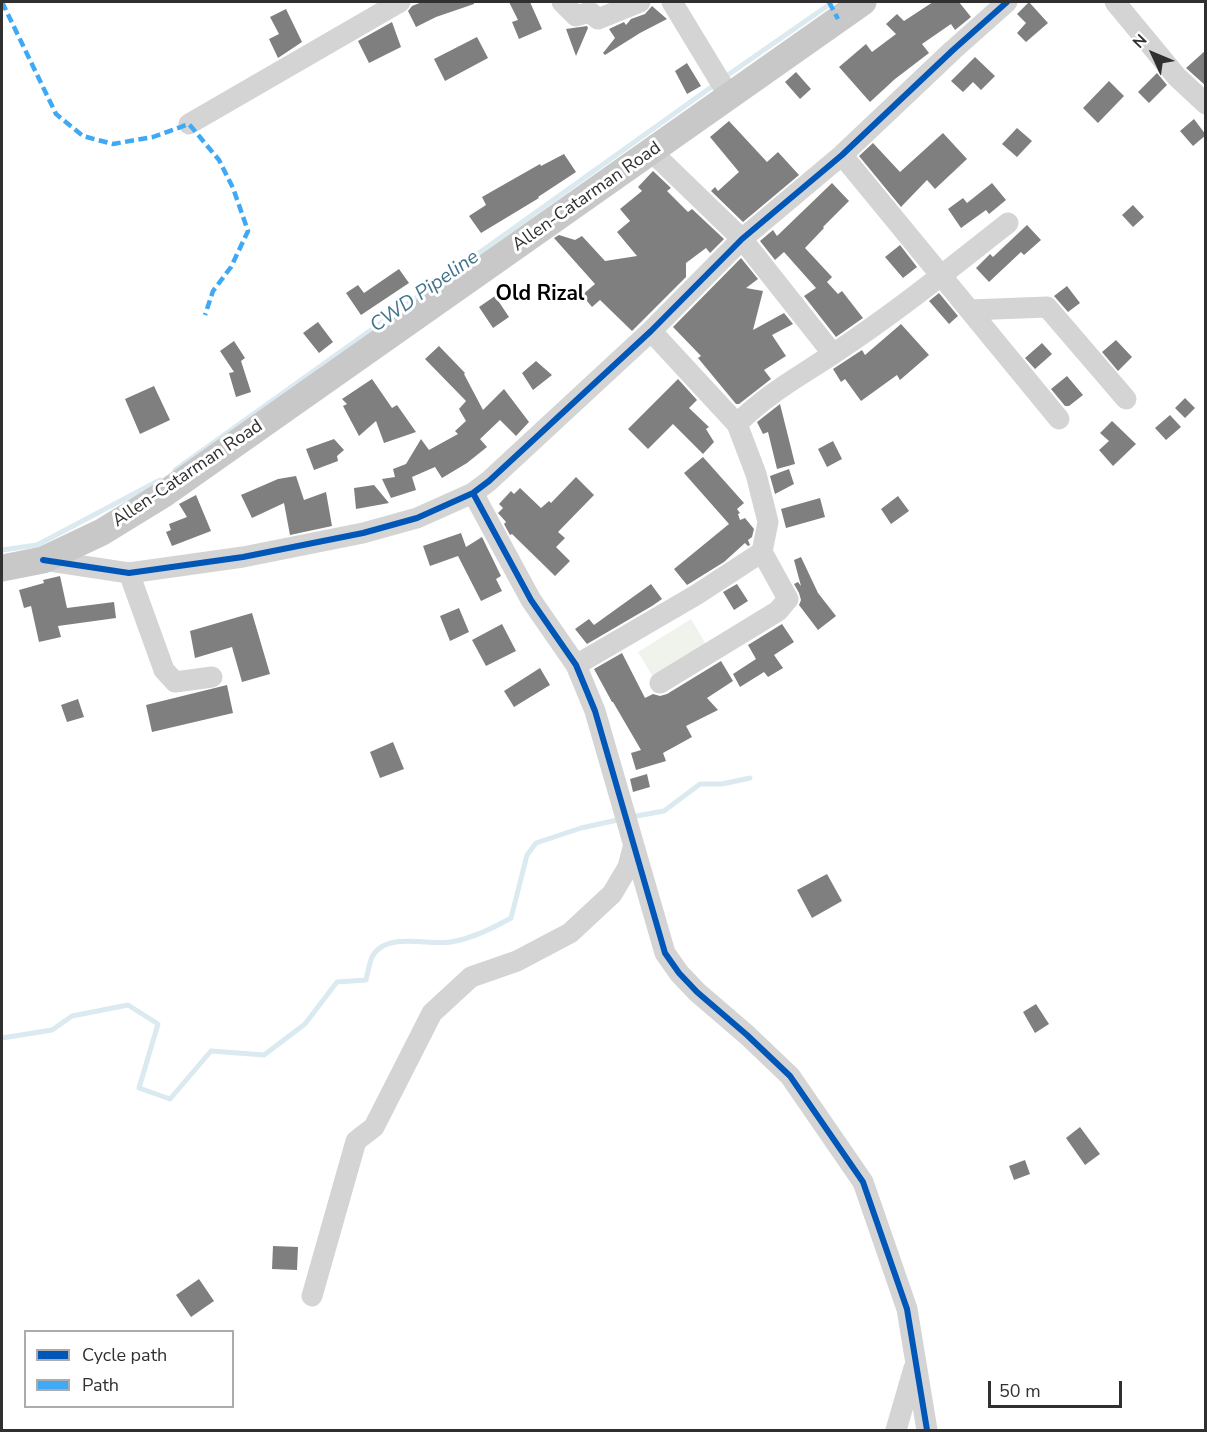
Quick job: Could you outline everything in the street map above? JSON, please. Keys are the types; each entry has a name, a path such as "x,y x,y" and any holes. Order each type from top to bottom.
{"main road":[{"name":"Allen-Catarman Road","path":"2,568 43,560 102,531 164,494 863,2"}],"street":[{"path":"189,124 400,2"},
{"path":"562,2 576,16 590,12 598,19 639,2"},
{"path":"672,2 729,96"},
{"path":"43,560 129,573 243,557 363,533 417,518 473,493 489,481 651,331 742,239 842,155 1007,2"},
{"path":"1115,2 1177,77 1206,104"},
{"path":"651,152 742,239 833,354"},
{"path":"842,155 1059,418"},
{"path":"737,424 748,412 941,276 1008,223"},
{"path":"970,310 1047,307 1126,399"},
{"path":"651,331 737,424 756,474 768,522 762,552 788,599 778,611 660,683"},
{"path":"473,493 531,600 576,665 595,711 665,954 678,973 697,992 790,1076 863,1182 908,1309 927,1431"},
{"path":"576,665 696,595 762,552"},
{"path":"129,573 164,670 176,682 212,678"},
{"path":"312,1296 356,1141 374,1127 432,1013 471,977 517,961 570,933 612,894 628,867 633,848"},
{"path":"896,1431 916,1360"}],"shaded area":[{"path":"691,619 706,644 653,677 638,652"}],"building":[{"path":"422,2 474,2 474,4 436,17 416,27 408,11 412,6"},
{"path":"509,2 530,2 542,29 519,39 512,22 518,20"},
{"path":"933,2 959,2 971,17 955,30 951,24 922,44 929,53 870,102 839,67 866,44 872,52 896,34 886,24 897,14 904,21"},
{"path":"1029,2 1048,23 1026,42 1017,33 1026,23 1017,14"},
{"path":"652,6 667,19 605,55 603,53 615,38 609,29 624,22 626,25 631,19 645,14"},
{"path":"286,9 302,42 278,58 269,39 279,34 270,17"},
{"path":"392,22 401,47 369,63 358,41"},
{"path":"587,26 588,28 576,56 566,29"},
{"path":"477,37 488,58 445,81 434,59"},
{"path":"1206,50 1206,86 1186,68"},
{"path":"975,57 995,76 981,90 973,82 963,92 951,81"},
{"path":"687,63 701,86 687,94 675,71"},
{"path":"796,72 811,89 800,99 785,82"},
{"path":"1157,73 1167,85 1149,103 1138,92"},
{"path":"1109,81 1124,96 1098,123 1083,108"},
{"path":"1194,119 1206,135 1193,146 1180,131"},
{"path":"729,121 767,162 778,152 799,175 743,222 711,191 715,187 718,191 739,172 710,137"},
{"path":"1017,128 1032,141 1017,157 1002,144"},
{"path":"943,133 967,159 935,189 927,180 901,207 859,156 873,143 900,172"},
{"path":"564,154 576,172 539,198 481,233 469,216 486,205 482,197 540,164 541,166"},
{"path":"653,171 671,188 667,191 688,212 692,209 724,239 710,253 706,248 686,263 686,277 632,331 600,300 592,307 582,295 595,284 554,238 559,235 575,240 582,236 605,261 637,256 617,232 630,221 620,209 642,191 638,187"},
{"path":"832,183 849,201 805,248 832,277 827,282 838,294 842,291 863,318 836,337 804,296 816,288 784,252 775,260 760,241 773,230 777,236"},
{"path":"992,183 1006,200 989,214 986,210 961,228 948,209 963,198 967,203"},
{"path":"1133,205 1144,217 1133,227 1122,215"},
{"path":"1027,225 1041,240 1024,255 1021,252 989,282 976,268 990,254 993,257"},
{"path":"900,245 917,267 903,278 885,257"},
{"path":"741,258 758,279 746,288 763,291 753,330 784,313 793,324 772,335 786,356 764,370 771,379 736,404 698,358 701,356 673,327"},
{"path":"399,269 409,283 361,315 346,293 358,285 364,293"},
{"path":"1067,286 1080,303 1068,312 1054,296"},
{"path":"939,293 958,316 949,324 929,301"},
{"path":"495,296 509,317 493,328 479,307"},
{"path":"318,322 333,342 319,353 303,333"},
{"path":"901,324 929,355 900,380 897,375 861,401 845,379 841,382 833,369 862,350 865,355"},
{"path":"1116,340 1132,357 1118,371 1102,352"},
{"path":"234,341 245,358 241,361 251,392 236,397 229,373 234,372 220,351"},
{"path":"1042,343 1052,354 1035,369 1025,358"},
{"path":"439,346 465,373 483,410 504,389 529,422 516,436 500,420 480,439 487,447 467,463 442,478 435,467 412,477 416,490 391,498 382,479 395,477 393,469 406,464 421,439 429,450 458,434 455,431 466,421 459,409 466,401 425,359"},
{"path":"536,361 552,375 533,390 522,373"},
{"path":"1067,376 1083,395 1069,406 1065,406 1051,389"},
{"path":"372,379 392,408 397,405 416,432 384,443 376,421 359,436 343,406 347,404 342,399"},
{"path":"678,379 697,400 689,408 709,427 706,429 714,442 703,454 673,424 648,449 628,429"},
{"path":"154,386 170,420 140,434 125,399"},
{"path":"1185,398 1195,408 1185,418 1175,408"},
{"path":"780,404 795,464 777,469 768,432 763,434 757,422"},
{"path":"1170,415 1181,427 1166,440 1155,428"},
{"path":"1112,421 1136,444 1113,466 1099,450 1109,441 1100,433"},
{"path":"334,439 344,450 337,456 338,461 314,470 306,449"},
{"path":"833,441 842,459 827,467 818,449"},
{"path":"703,457 744,503 737,509 740,513 738,514 740,520 745,518 754,529 752,537 748,540 750,545 745,543 724,562 687,585 674,569 729,524 684,473"},
{"path":"789,469 794,484 775,494 770,476"},
{"path":"296,476 304,500 326,492 332,526 290,535 284,503 252,518 241,495 278,479"},
{"path":"576,477 594,495 558,532 565,538 556,547 570,561 555,576 512,534 510,535 504,524 506,522 498,513 503,508 499,504 511,491 514,494 520,488 541,508 549,501 551,503"},
{"path":"374,485 389,503 356,509 354,488"},
{"path":"196,495 211,531 172,546 166,532 171,530 169,524 187,517 179,504"},
{"path":"898,496 909,511 891,524 881,509"},
{"path":"820,498 825,517 786,528 781,509"},
{"path":"461,533 466,547 482,537 501,576 496,579 502,591 481,601 458,556 430,566 423,546"},
{"path":"801,557 818,593 836,616 818,630 799,605 801,600 794,584 798,582 801,586 794,560"},
{"path":"60,576 67,608 114,602 116,618 58,626 61,637 39,642 31,606 24,608 19,590"},
{"path":"651,584 662,599 652,606 587,644 575,629 589,619 594,625"},
{"path":"737,584 748,601 734,610 723,592"},
{"path":"459,608 469,632 450,641 440,616"},
{"path":"252,613 270,674 242,682 232,647 195,658 190,631"},
{"path":"502,624 516,651 486,666 472,640"},
{"path":"782,624 794,642 774,655 783,668 768,677 764,672 740,687 733,674 756,659 748,645"},
{"path":"622,653 645,698 653,694 660,696 667,694 721,661 733,681 707,698 718,710 686,726 692,737 663,753 666,761 636,770 631,753 641,750 594,669"},
{"path":"540,668 550,685 514,707 504,691"},
{"path":"227,685 233,713 152,732 146,705"},
{"path":"78,699 84,717 67,722 61,705"},
{"path":"393,742 404,769 380,778 370,752"},
{"path":"647,774 650,787 633,792 630,779"},
{"path":"827,874 842,901 812,918 797,890"},
{"path":"1036,1004 1049,1024 1035,1033 1023,1012"},
{"path":"1080,1127 1100,1154 1085,1165 1066,1138"},
{"path":"1025,1160 1030,1174 1014,1180 1009,1166"},
{"path":"273,1246 298,1247 297,1270 272,1269"},
{"path":"199,1279 214,1301 191,1317 176,1295"}],"waterway":[{"name":"CWD Pipeline","path":"725,77 833,2"},
{"name":"CWD Pipeline","path":"175,470 717,83"},
{"name":"CWD Pipeline","path":"2,550 37,545 160,480"},
{"path":"631,817 664,811 700,784 722,784 750,778"},
{"path":"2,1038 52,1030 72,1016 128,1005 158,1024 139,1088 170,1099 211,1051 264,1055 305,1024 337,982 366,980 372,957 378,949 387,944 408,941 451,942 482,933 511,918 527,855 536,843 581,828 622,819"}],"marked path":[{"path":"2,2 56,114 83,136 113,144 153,137 189,124 219,160 233,188 248,231 231,267 213,291 205,315"},
{"path":"829,2 838,19"}],"cycle path":[{"path":"43,560 129,573 243,557 363,533 417,518 473,493 489,481 651,331 742,239 842,155 1007,2"},
{"path":"473,493 531,600 576,665 595,711 665,953 679,973 697,992 790,1076 863,1182 907,1309 927,1430"}],"district":[{"name":"Old Rizal","path":"540,295"}]}
